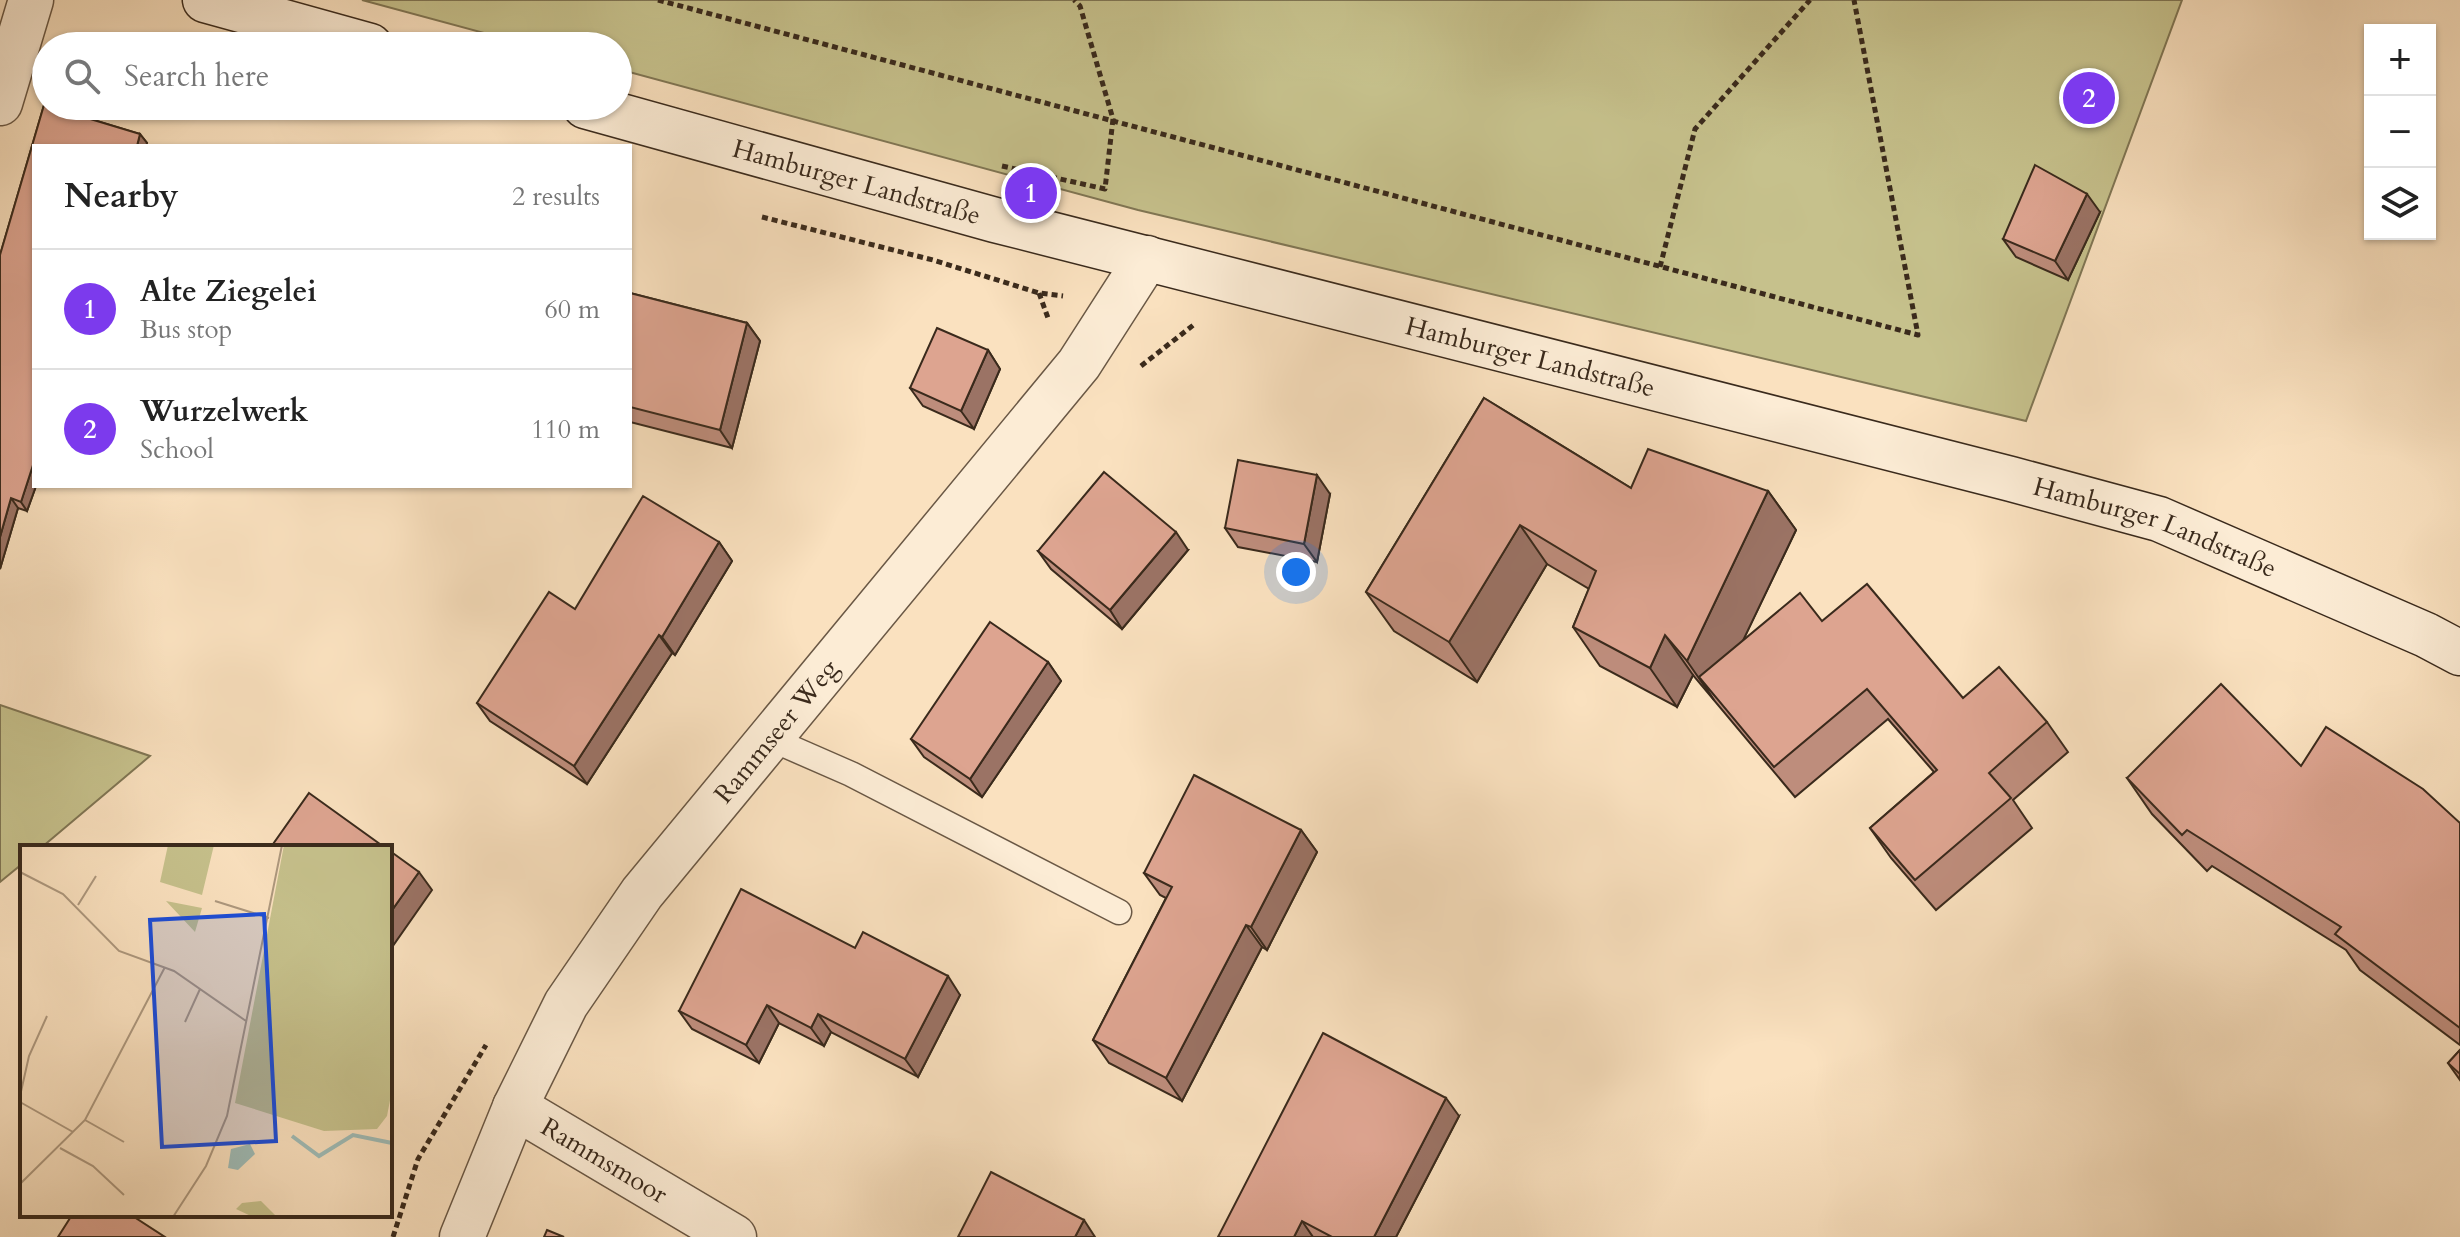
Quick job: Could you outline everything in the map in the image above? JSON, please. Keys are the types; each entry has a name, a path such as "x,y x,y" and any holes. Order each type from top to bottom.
{"main road":[{"path":"0,103 31,0"},
{"path":"205,0 320,32"},
{"name":"Hamburger Landstraße","path":"632,119 951,208 2159,519 2426,635 2460,653"},
{"name":"Rammseer Weg","path":"462,1237 515,1107 566,1004 642,893 1079,364 1147,258"},
{"name":"Rammsmoor","path":"515,1107 734,1237"}],"lane":[{"path":"771,739 851,774 1119,912"}],"path":[{"path":"658,0 1918,335 1854,0"},
{"path":"998,165 1105,189 1113,119 1080,6 1074,0"},
{"path":"1660,267 1695,129 1810,0"},
{"path":"933,260 951,208"},
{"path":"762,217 933,260 1039,293"}],"shaded area":[{"path":"362,0 2182,0 2026,421 1138,210 632,73 632,32 480,32"},
{"path":"0,705 150,756 44,845 20,845 20,866 0,882"}],"building":[{"path":"40,120 94,120 140,134 138,144 33,144"},
{"path":"32,146 32,468 21,502 11,498 0,537 0,255"},
{"path":"2035,165 2087,194 2055,261 2003,239"},
{"path":"632,294 747,323 720,430 632,408"},
{"path":"937,328 988,350 961,411 910,388"},
{"path":"1484,398 1631,488 1648,449 1768,491 1687,661 1665,635 1650,668 1573,627 1596,571 1520,525 1449,642 1366,592"},
{"path":"1238,460 1317,475 1304,544 1225,528"},
{"path":"1104,472 1176,532 1110,610 1038,551"},
{"path":"643,496 719,542 662,637 659,635 574,766 477,703 549,592 575,609"},
{"path":"1867,584 1963,698 1999,667 2047,722 1989,773 2011,798 1915,880 1870,828 1937,770 1867,689 1774,767 1699,677 1800,593 1822,621"},
{"path":"990,622 1048,662 970,779 911,739"},
{"path":"2221,684 2301,766 2326,727 2423,789 2460,823 2460,1028 2335,934 2341,927 2187,830 2182,835 2127,778"},
{"path":"1194,775 1301,830 1251,927 1246,925 1166,1078 1093,1040 1172,887 1144,873"},
{"path":"309,793 381,845 272,845"},
{"path":"392,852 419,872 392,910"},
{"path":"741,889 855,948 863,932 948,976 905,1059 818,1014 811,1028 767,1005 746,1045 679,1011"},
{"path":"1323,1033 1446,1098 1374,1237 1332,1237 1302,1221 1294,1237 1218,1237"},
{"path":"2460,1050 2460,1074 2448,1063"},
{"path":"991,1172 1084,1220 1075,1237 958,1237"},
{"path":"71,1217 134,1217 165,1237 58,1237"},
{"path":"547,1230 564,1237 544,1237"}],"place":[{"name":"Wurzelwerk","path":"2089,98"},
{"name":"Alte Ziegelei","path":"1031,193"}]}
